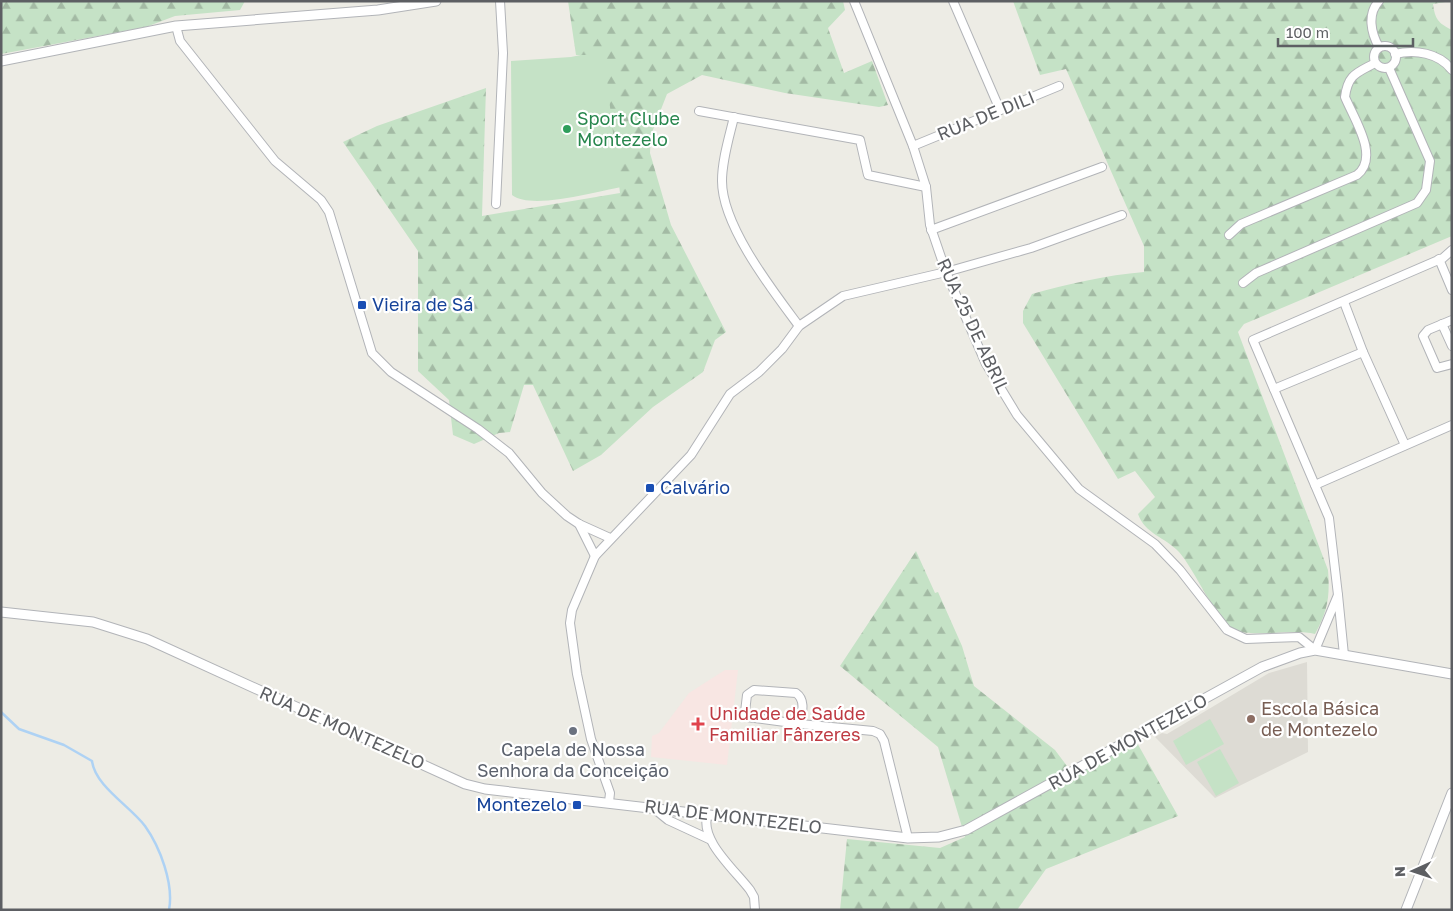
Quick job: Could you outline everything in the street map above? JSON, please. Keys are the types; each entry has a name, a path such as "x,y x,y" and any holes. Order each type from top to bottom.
{"street":[{"path":"1,61 176,26 378,10 436,1"},
{"path":"496,204 503,53 500,1"},
{"name":"RUA 25 DE ABRIL","path":"854,1 913,146 926,187 931,230 946,272 986,364 1000,390 1017,415 1079,489 1155,544 1180,570 1227,630 1246,639 1299,637 1315,650"},
{"path":"953,1 1000,110"},
{"path":"1379,1 1372,13 1373,36 1379,47"},
{"path":"176,26 180,41 275,161 317,196 329,212 372,353 391,372 478,429 509,453 542,493 567,516 579,524 610,538"},
{"path":"1388,46 1395,54 1395,61 1389,68 1380,67 1375,63 1374,52 1379,47 1388,46"},
{"path":"1395,54 1411,52 1430,54 1440,58 1452,70"},
{"path":"1229,234 1241,224 1357,175 1363,170 1368,152 1345,97 1346,87 1348,81 1355,74 1375,63"},
{"path":"1243,283 1256,273 1417,203 1426,190 1430,161 1389,68"},
{"name":"RUA DE DILI","path":"913,146 1059,86"},
{"path":"699,111 860,140 868,175 926,187"},
{"path":"734,117 724,159 722,182 727,210 770,288 800,326"},
{"path":"931,230 1102,168"},
{"path":"609,802 606,779 591,739 577,674 570,622 572,610 595,556 610,538 691,455 730,394 765,366 782,349 800,326 843,296 946,272 1031,248 1122,215"},
{"path":"1344,655 1329,518 1253,340 1344,302 1439,259 1452,250"},
{"path":"1439,259 1452,290"},
{"path":"1344,302 1363,352 1405,445"},
{"path":"1452,320 1425,333 1425,342 1437,368 1452,364"},
{"path":"1442,324 1452,346"},
{"path":"1274,389 1363,352"},
{"path":"1315,485 1452,424"},
{"path":"579,524 595,556"},
{"path":"1315,650 1338,595"},
{"name":"RUA DE MONTEZELO","path":"1,612 93,622 147,639 465,784 485,789 908,838 939,837 966,830 1262,668 1284,658 1315,650 1452,674"},
{"path":"800,724 803,701 796,694 754,690 746,695 744,712 747,717 800,724 873,731 880,734 884,741 908,838"},
{"path":"1406,910 1452,793"},
{"path":"651,807 668,820 709,839"},
{"path":"708,814 705,827 709,839 750,890 754,897 755,910"}],"shaded area":[{"name":"Escola Básica de Montezelo","path":"1307,662 1308,752 1215,798 1155,737 1162,733 1167,734 1269,673"},
{"name":"Unidade de Saúde Familiar Fânzeres","path":"725,670 738,670 727,765 651,757 652,736 659,733 689,693"}],"green space":[{"path":"1,1 245,1 240,10 175,16 146,27 1,54"},
{"path":"568,1 843,1 845,10 828,28 844,73 872,61 888,105 879,107 785,93 702,75 667,94 651,135 650,153 671,225 726,332 715,340 703,372 653,407 601,455 573,471 533,385 524,385 510,432 499,433 474,444 453,435 449,400 418,371 418,251 343,142 377,126 486,88 482,216 620,193 604,55 576,55"},
{"path":"1013,1 1452,1 1433,4 1438,20 1452,30 1452,236 1244,324 1238,332 1328,570 1329,588 1327,603 1323,618 1315,634 1306,632 1242,632 1235,630 1220,616 1179,552 1150,531 1141,521 1138,514 1155,497 1135,471 1118,479 1023,323 1023,311 1032,294 1087,280 1144,272 1144,246 1066,69 1040,75"},
{"name":"Sport Clube Montezelo","path":"605,50 627,186 550,200 535,201 512,195 511,61 571,57"},
{"path":"916,551 935,593 938,592 962,646 974,686 1055,750 1070,770 1131,732 1178,816 1046,869 1017,910 840,910 847,839 940,848 965,837 938,747 840,666"},
{"path":"1210,719 1224,744 1186,765 1173,741"},
{"path":"1220,749 1239,783 1216,796 1197,762"}],"waterway":[{"path":"1,712 19,729 64,745 92,761 99,779 139,818 156,844 168,878 169,910"}],"place":[{"name":"Sport Clube Montezelo","path":"567,129"},
{"name":"Vieira de Sá","path":"362,305"},
{"name":"Calvário","path":"650,488"},
{"name":"Escola Básica de Montezelo","path":"1251,719"},
{"name":"Unidade de Saúde Familiar Fânzeres","path":"698,724"},
{"name":"Capela de Nossa Senhora da Conceição","path":"573,731"},
{"name":"Montezelo","path":"577,805"}]}
